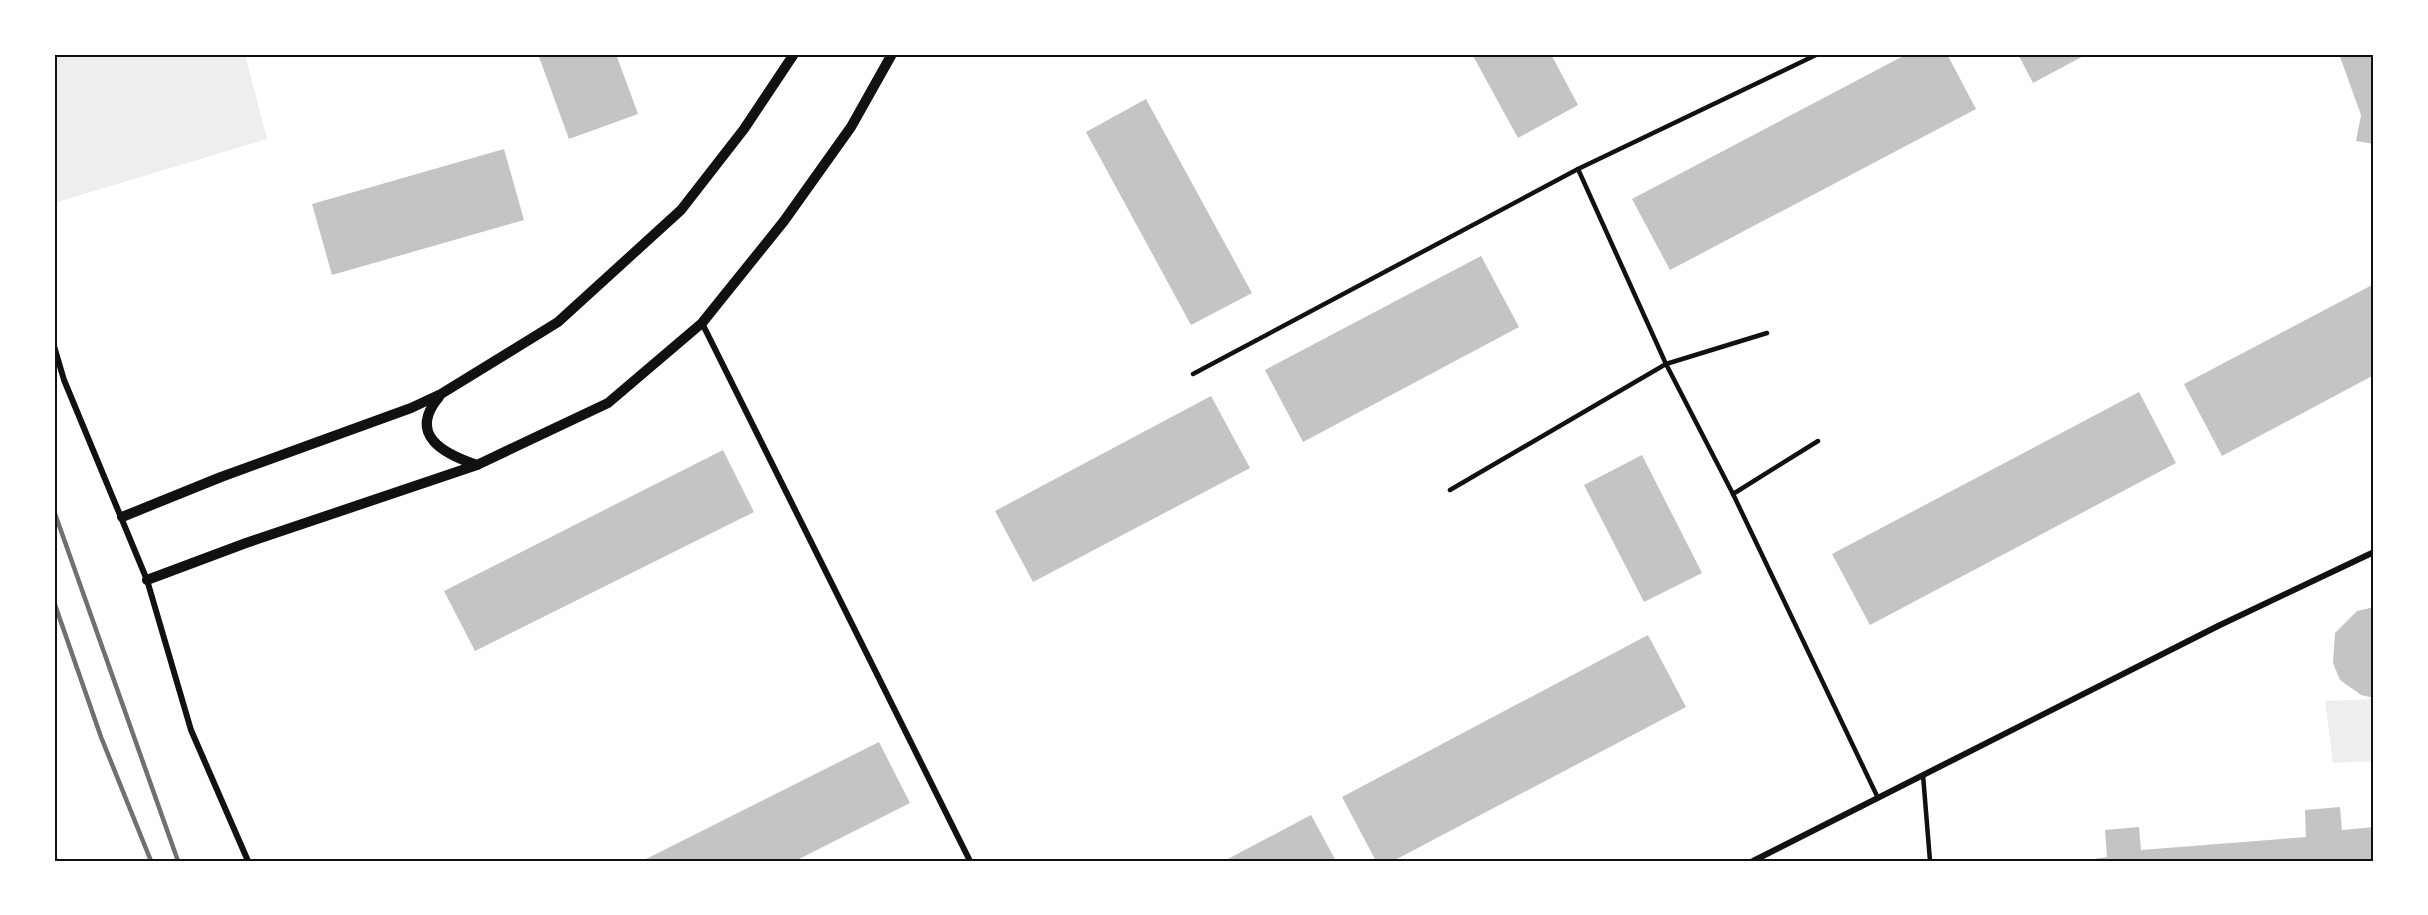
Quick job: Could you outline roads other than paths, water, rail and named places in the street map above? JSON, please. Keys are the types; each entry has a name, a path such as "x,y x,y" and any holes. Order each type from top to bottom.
{"street":[{"path":"122,517 221,477 411,408 441,394 558,322 681,210 744,129 794,54"},
{"path":"147,580 246,543 477,465 608,403 702,323 784,221 844,137 892,54"},
{"path":"702,323 970,861"},
{"path":"54,346 64,380 147,580 191,730 248,861"},
{"path":"441,394 432,406 428,418 432,438 445,453 477,465"},
{"path":"1753,861 2218,626 2374,552"}],"lane":[{"path":"1193,374 1578,168 1818,54"},
{"path":"1578,168 1666,364 1733,494 1878,798"},
{"path":"1449,490 1666,364 1767,333"},
{"path":"1733,494 1818,441"},
{"path":"1923,775 1930,861"}],"railway":[{"path":"54,511 178,861"},
{"path":"54,602 101,737 151,861"}]}
